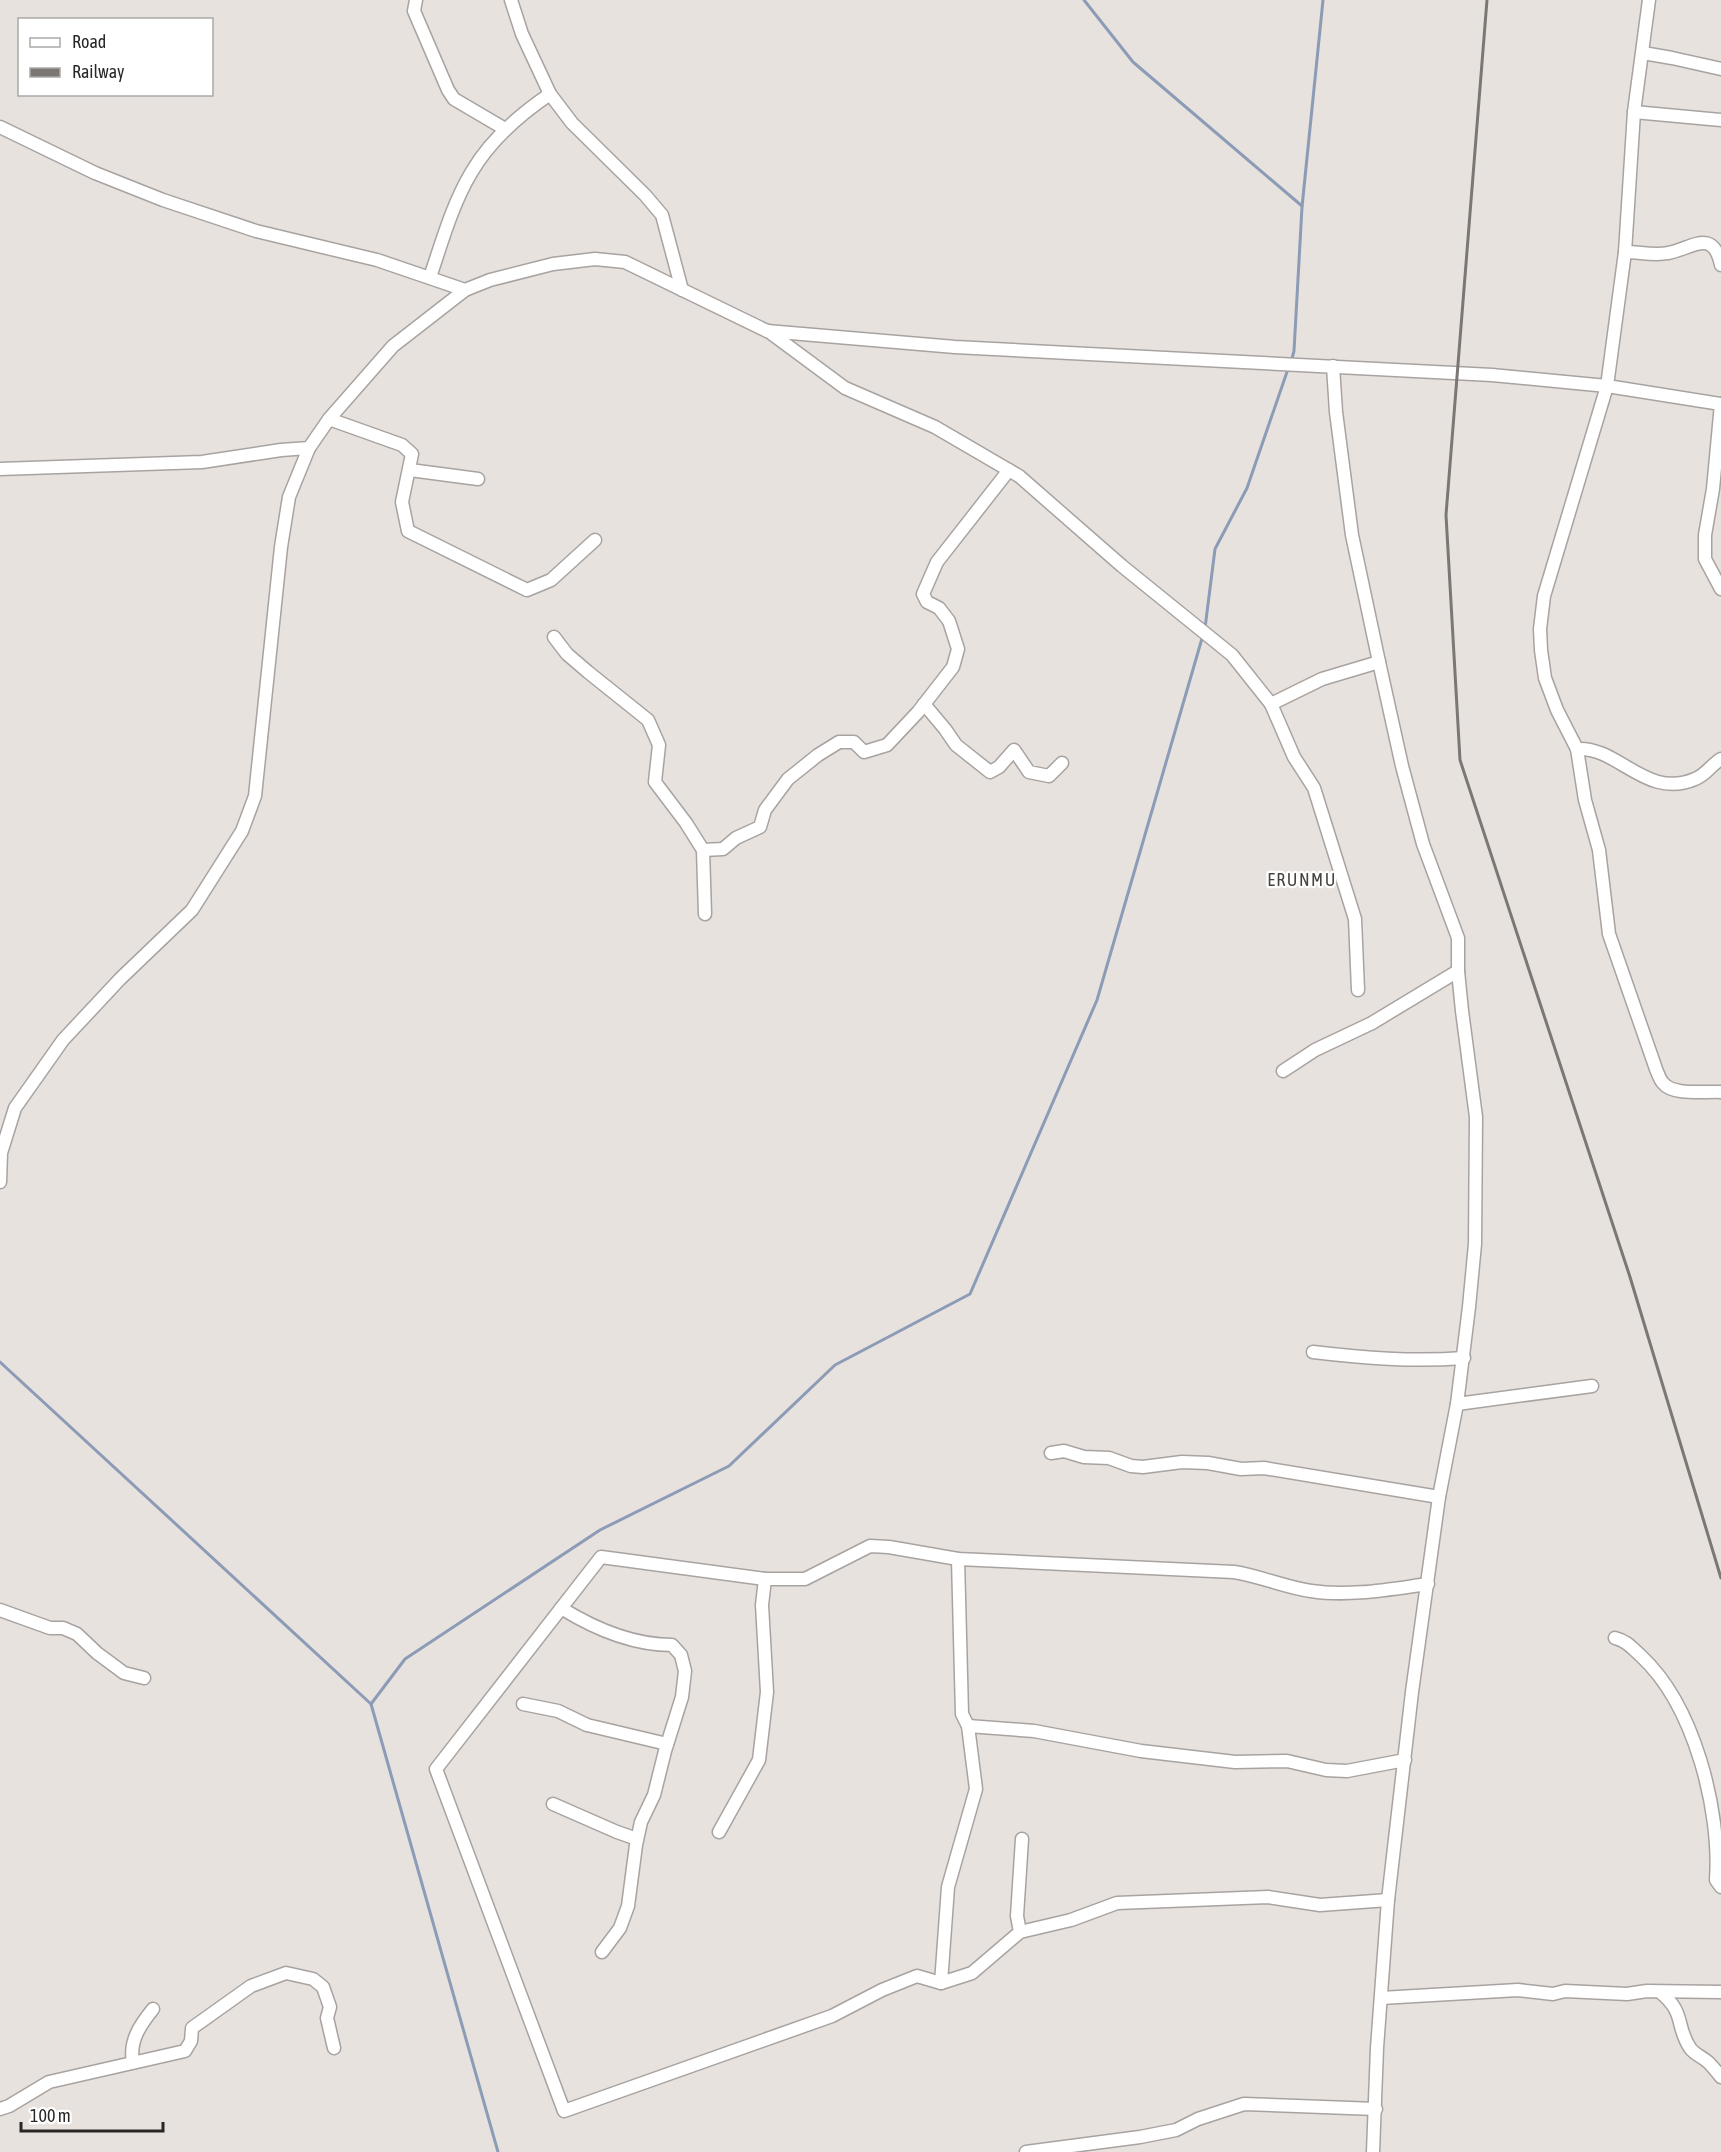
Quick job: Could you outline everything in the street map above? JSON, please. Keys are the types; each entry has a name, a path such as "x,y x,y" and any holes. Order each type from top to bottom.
{"street":[{"path":"416,0 414,11 454,99 505,129"},
{"path":"511,0 522,34 550,94 572,123 645,195 662,215 682,290"},
{"path":"1649,0 1634,112 1625,252 1607,386 1544,596 1540,629 1541,650 1545,678 1557,710 1577,748 1585,800 1599,850 1609,934 1656,1069 1663,1084 1672,1090 1721,1092"},
{"path":"1643,53 1721,69"},
{"path":"430,277 456,203 472,172 505,129 550,94"},
{"path":"1634,112 1721,120"},
{"path":"0,127 95,173 163,200 256,231 377,260 465,290"},
{"path":"1625,252 1668,253 1694,243 1705,242 1713,247 1721,265"},
{"path":"0,1182 1,1153 15,1108 63,1040 120,979 192,910 242,831 255,796 282,537 290,497 309,448 329,419 393,346 465,290 490,280 553,264 595,259 625,262 767,330 844,388 935,426 1019,476 1122,566 1232,655 1271,704 1294,757 1314,788 1355,919 1358,990"},
{"path":"767,330 955,347 1492,375 1607,386 1721,404 1713,489 1705,535 1705,559 1721,589"},
{"path":"1333,366 1336,412 1352,535 1379,662 1402,766 1423,844 1458,938 1458,971 1476,1117 1475,1244 1464,1358 1439,1497 1412,1692 1388,1900 1373,2152"},
{"path":"329,419 402,445 412,454 402,502 408,531 527,590 551,580 595,540"},
{"path":"0,469 202,462 309,448"},
{"path":"410,470 478,479"},
{"path":"703,850 723,849 736,838 760,827 765,810 778,791 788,779 818,755 839,742 854,742 864,752 887,745 924,704 953,667 958,649 949,621 939,608 927,602 923,594 937,562 1009,470"},
{"path":"554,637 574,660 610,692 648,720 659,745 655,782 703,850 705,914"},
{"path":"1271,704 1322,679 1379,662"},
{"path":"924,704 956,745 990,772 999,767 1014,750 1029,772 1049,776 1062,763"},
{"path":"1577,748 1589,748 1648,780 1664,783 1681,783 1696,779 1721,759"},
{"path":"1283,1071 1315,1050 1371,1023 1458,971"},
{"path":"1313,1352 1383,1360 1428,1361 1464,1358"},
{"path":"1457,1404 1592,1386"},
{"path":"1051,1453 1064,1451 1084,1457 1109,1458 1131,1466 1143,1467 1182,1462 1208,1463 1241,1469 1264,1468 1439,1497"},
{"path":"1388,1900 1320,1905 1268,1897 1117,1904 1071,1920 1020,1932 972,1974 941,1983 917,1977 882,1989 832,2016 564,2111 436,1769 601,1557 765,1579 805,1579 870,1546 958,1559 1234,1572 1312,1592 1390,1590 1428,1584"},
{"path":"941,1983 948,1887 976,1789 968,1726 962,1714 958,1559"},
{"path":"720,1832 759,1760 767,1692 762,1605 765,1579"},
{"path":"561,1608 606,1633 672,1646 681,1655 685,1671 682,1697 654,1796 641,1822 628,1906 620,1928 602,1952"},
{"path":"0,1610 50,1628 63,1628 77,1634 97,1653 124,1673 144,1678"},
{"path":"1615,1638 1625,1641 1656,1671 1671,1693 1692,1735 1707,1788 1718,1854 1716,1880 1721,1887"},
{"path":"523,1704 558,1711 586,1725 667,1744"},
{"path":"968,1726 1034,1731 1141,1750 1235,1762 1287,1761 1326,1770 1347,1772 1405,1760"},
{"path":"553,1804 638,1839"},
{"path":"1020,1932 1017,1916 1022,1839"},
{"path":"0,2109 49,2082 185,2051 191,2042 192,2028 251,1986 286,1973 313,1979 322,1987 330,2007 327,2018 334,2048"},
{"path":"1381,1998 1452,1996 1504,1990 1553,1994 1565,1991 1626,1994 1647,1991 1721,1992"},
{"path":"1660,1992 1672,2001 1679,2014 1684,2036 1693,2052 1708,2062 1721,2077"},
{"path":"133,2062 133,2042 141,2024 153,2009"},
{"path":"1026,2152 1176,2130 1198,2119 1244,2104 1376,2109"}],"waterway":[{"path":"1084,0 1133,62 1302,206"},
{"path":"1291,362 1294,351 1302,207 1323,0"},
{"path":"1205,628 1215,549 1247,488 1288,369"},
{"path":"371,1704 405,1659 600,1530 729,1466 835,1365 970,1294 1097,1000 1203,635"},
{"path":"0,1362 371,1704 498,2152"}],"railway":[{"path":"1487,0 1446,515 1460,760 1630,1277 1721,1578"}],"district":[{"name":"ERUNMU","path":"1302,879"}]}
